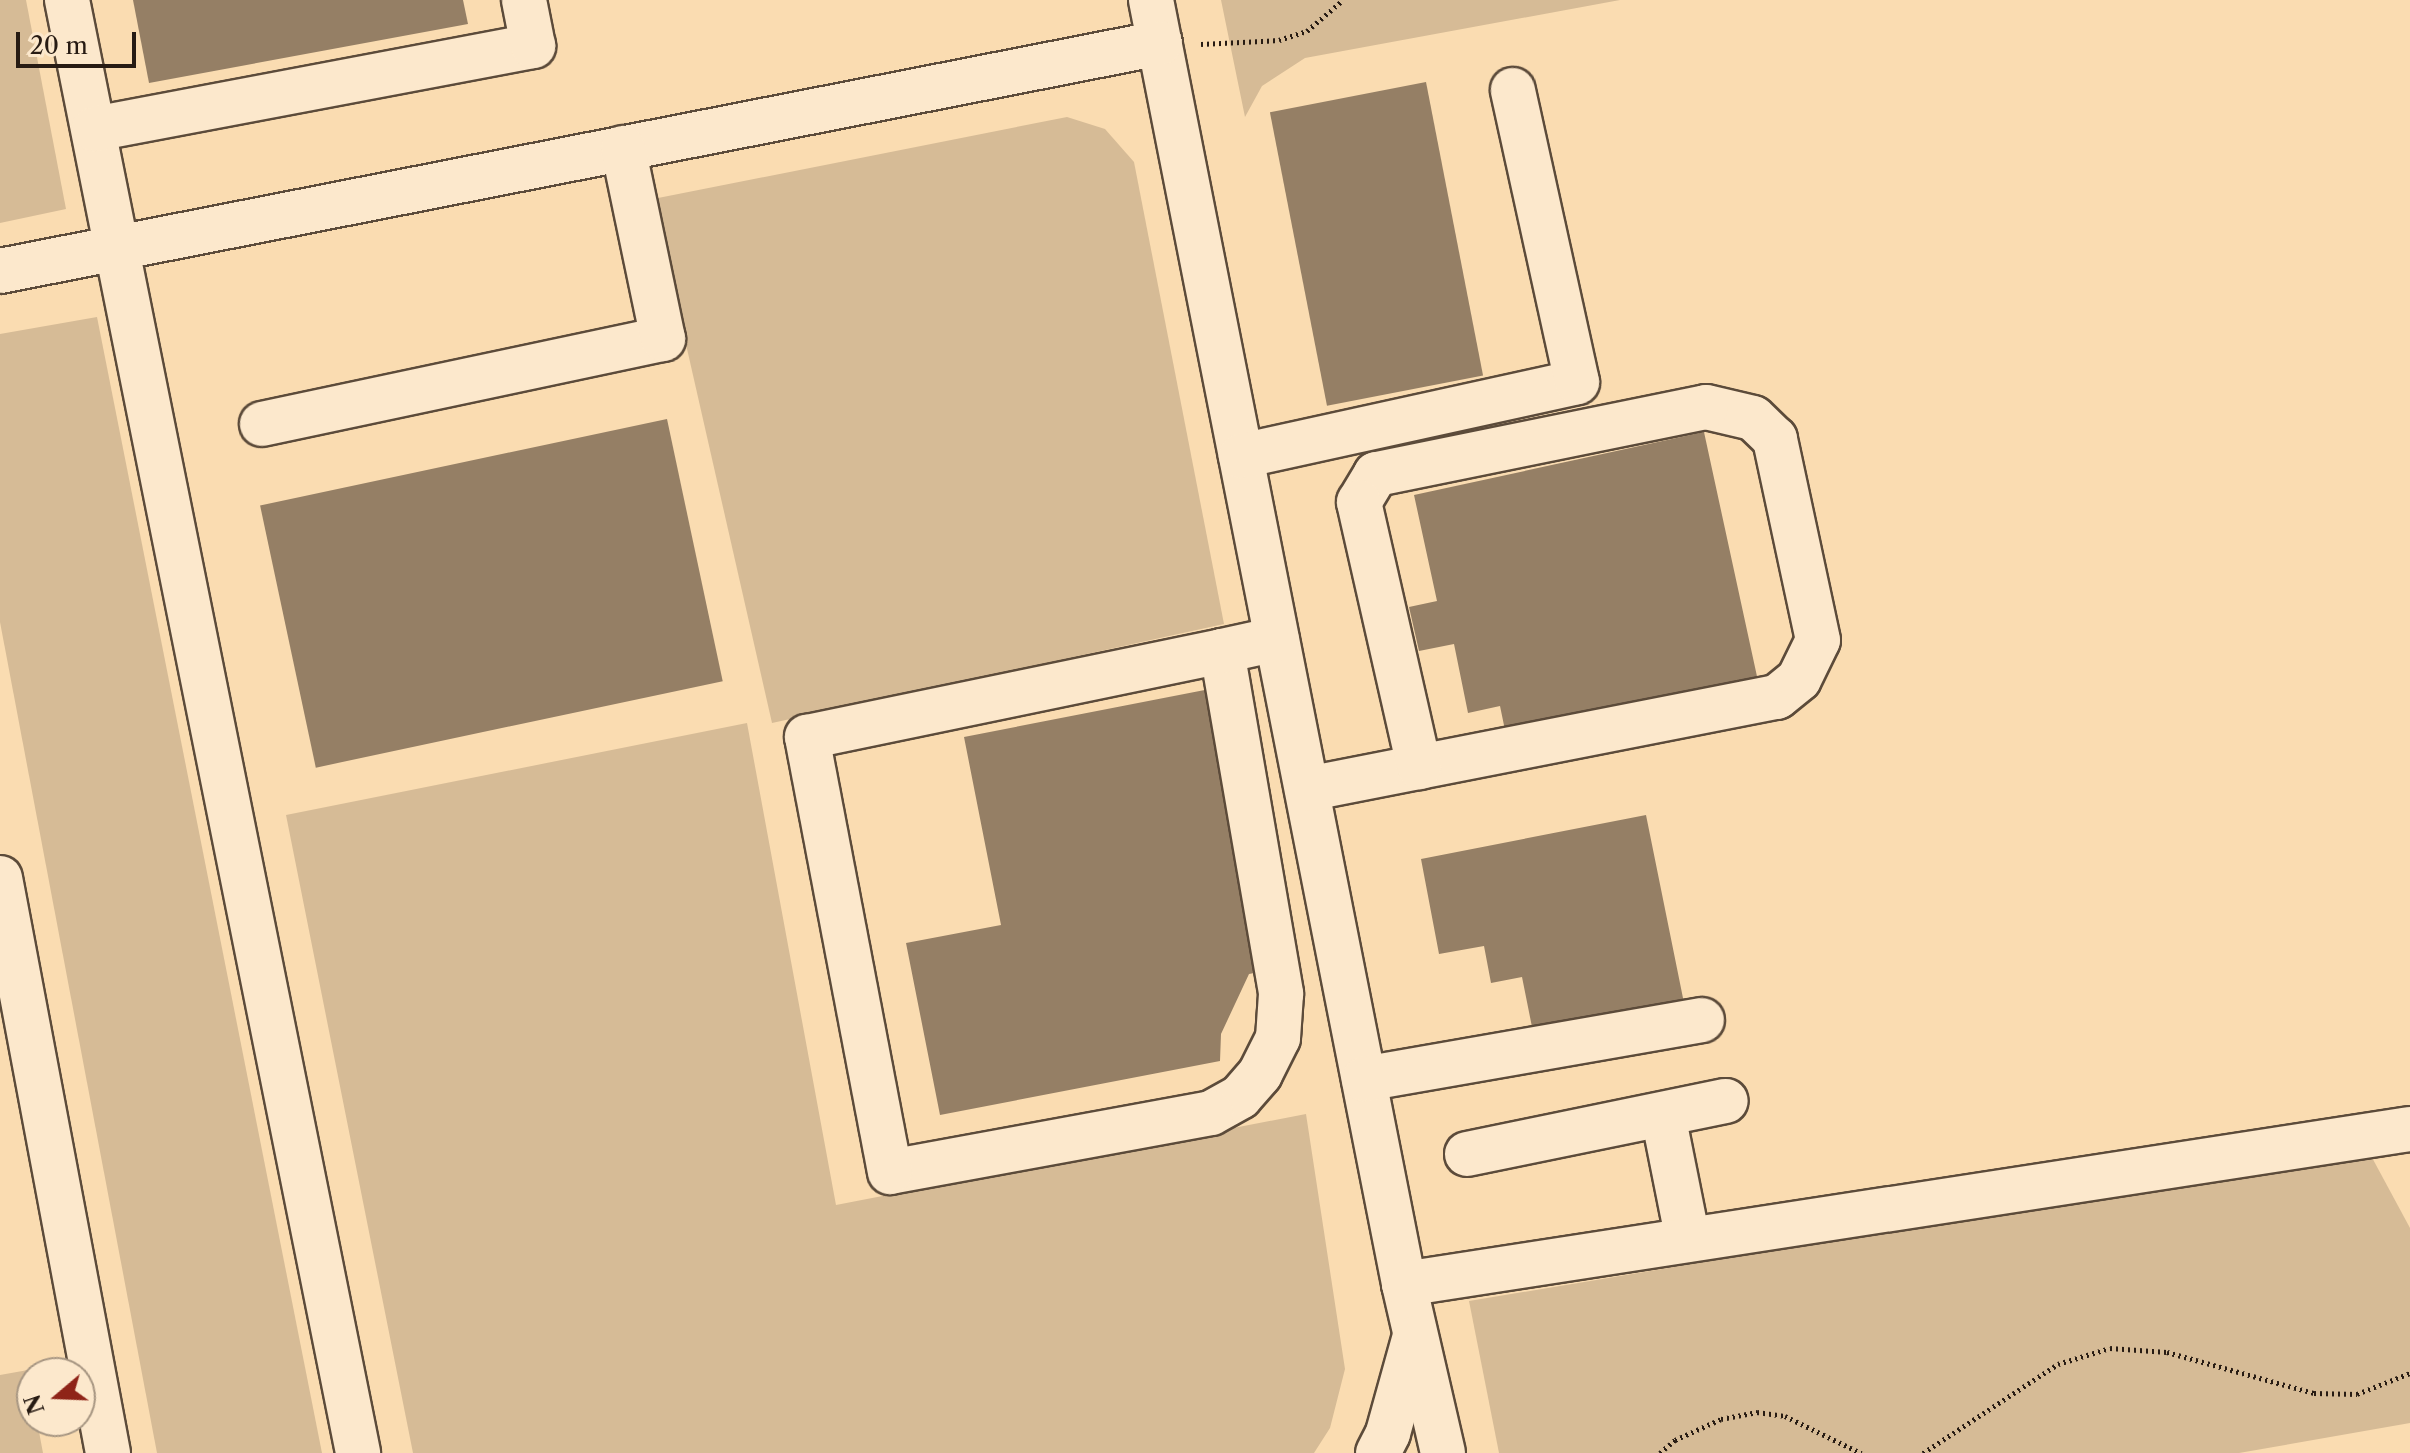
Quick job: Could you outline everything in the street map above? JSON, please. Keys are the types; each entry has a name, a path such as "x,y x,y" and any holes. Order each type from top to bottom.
{"street":[{"path":"67,0 358,1453"},
{"path":"94,129 533,46 524,0"},
{"path":"1151,0 1404,1284 1443,1453"},
{"path":"0,271 1160,43"},
{"path":"1241,456 1577,382 1513,90"},
{"path":"262,424 663,339 623,148"},
{"path":"1307,789 1777,697 1799,679 1818,640 1775,439 1753,418 1706,407 1376,474 1359,502 1419,767"},
{"path":"1222,651 1281,994 1278,1038 1260,1074 1240,1097 1211,1113 890,1172 807,737 1277,639"},
{"path":"0,878 108,1453"},
{"path":"1364,1079 1702,1020"},
{"path":"1467,1154 1726,1101"},
{"path":"1663,1115 1688,1240"},
{"path":"1404,1284 2410,1129"},
{"path":"1378,1453 1388,1433 1415,1332"}],"path":[{"path":"1160,43 1279,40 1307,31 1343,0"},
{"path":"1923,1453 2058,1364 2110,1348 2167,1352 2314,1393 2357,1394 2410,1373"},
{"path":"1660,1453 1675,1440 1721,1419 1757,1412 1785,1416 1861,1453"}],"shaded area":[{"path":"0,0 26,0 66,209 0,223"},
{"path":"1221,0 1620,0 1305,58 1262,86 1245,117"},
{"path":"1067,117 1105,129 1134,162 1224,624 772,723 653,199"},
{"path":"97,317 322,1453 157,1453 0,622 0,334"},
{"path":"747,723 836,1205 1306,1114 1345,1369 1330,1428 1314,1453 413,1453 286,815"},
{"path":"2369,1152 2410,1228 2410,1423 2239,1453 1499,1453 1469,1301"},
{"path":"16,1372 16,1437 40,1437 43,1453 0,1453 0,1375"}],"building":[{"path":"133,0 463,0 468,24 149,83"},
{"path":"1426,82 1483,376 1327,406 1270,112"},
{"path":"667,419 723,681 316,768 260,505"},
{"path":"1704,432 1758,681 1506,735 1500,706 1468,713 1454,644 1419,651 1409,607 1437,601 1414,495"},
{"path":"1215,688 1270,970 1249,974 1221,1034 1220,1061 940,1115 906,943 1001,925 964,737"},
{"path":"1646,815 1684,1003 1533,1032 1522,977 1491,983 1484,946 1439,954 1421,859"}]}
